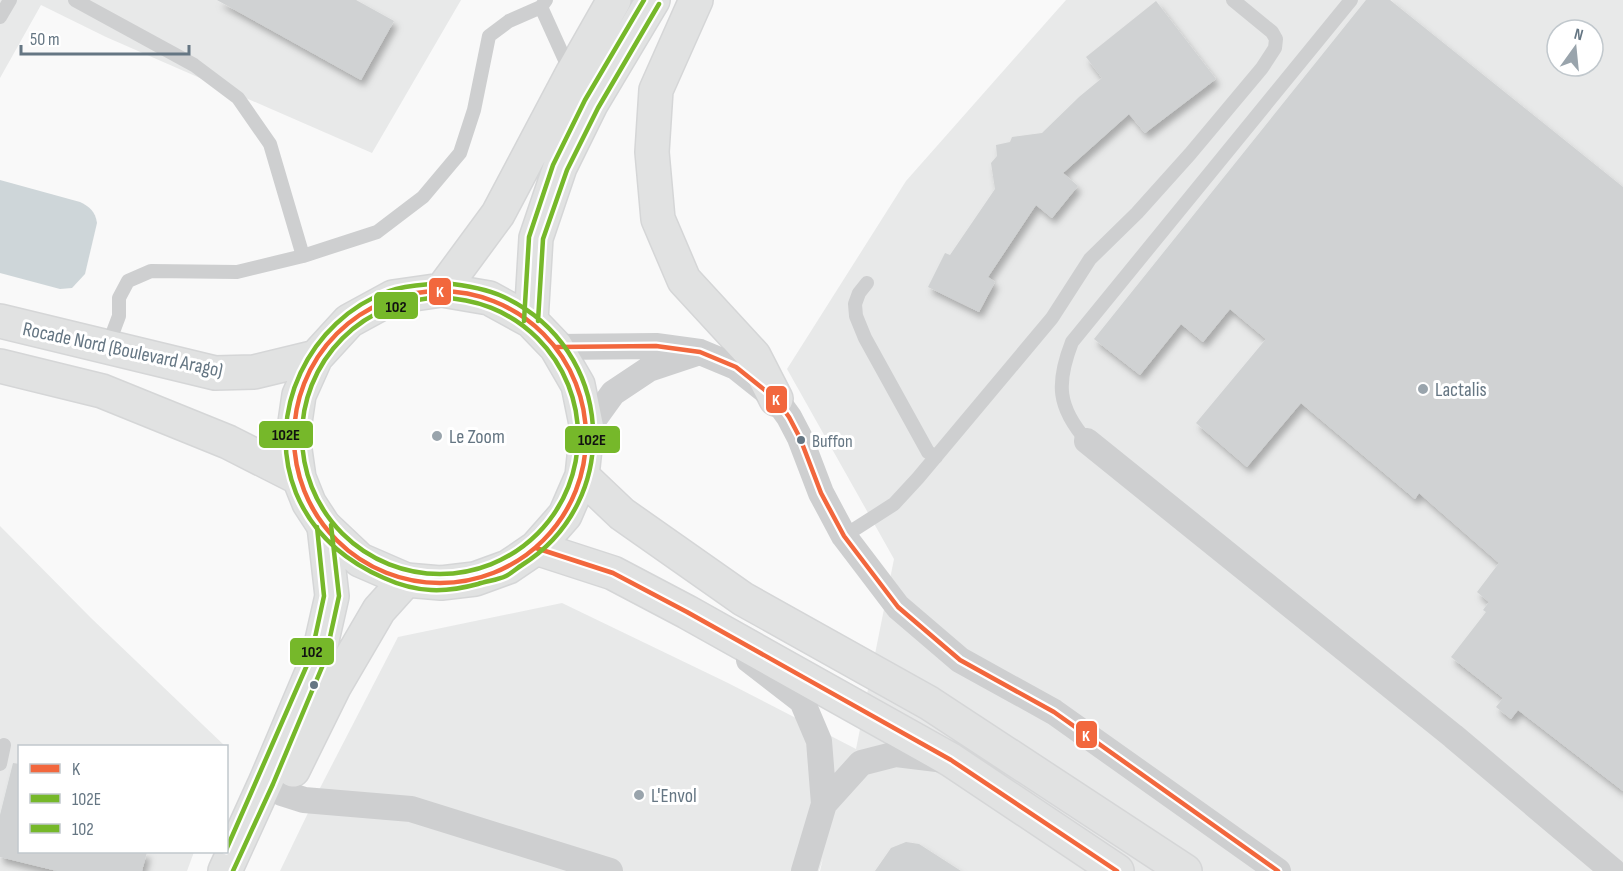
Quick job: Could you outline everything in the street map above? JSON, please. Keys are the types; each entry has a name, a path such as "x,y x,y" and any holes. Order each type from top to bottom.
{"main road":[{"path":"442,290 498,214 614,0"},
{"path":"531,321 536,238 560,167 591,104 653,0"},
{"path":"696,0 656,90 652,152 658,219 684,280 754,356 776,399"},
{"path":"442,290 489,298 531,321 556,347 578,385 587,429 582,476 565,515 537,548 508,567 475,579 441,583 406,579 360,560 324,526 309,503 299,478 293,436 294,426 299,395 316,357 349,321 393,297 442,290"},
{"name":"Rocade Nord (Boulevard Arago)","path":"0,321 214,373 254,372 316,357"},
{"path":"0,366 102,391 228,442 299,478"},
{"path":"582,476 622,514 743,599 929,703 1185,871"},
{"path":"225,871 318,658 332,596 324,526"},
{"path":"537,548 613,573 687,612 951,760 1117,871"},
{"path":"244,871 339,678 379,610 406,579"}],"street":[{"path":"556,347 656,346 700,352 736,367 776,399 789,417 822,493 844,536 898,607 960,660 1054,712 1278,871"},
{"path":"587,429 613,393 650,369 700,352"},
{"path":"1087,441 1453,736 1612,871"},
{"path":"687,612 802,701 819,741 824,804 804,871"},
{"path":"824,804 861,763 896,754 951,760"},
{"path":"282,793 304,800 411,809 610,871"}],"lane":[{"path":"0,17 10,0"},
{"path":"75,0 194,65 238,98 270,144 303,256"},
{"path":"844,536 894,504 936,457 1052,318 1090,259 1137,213 1262,68 1275,48 1276,39 1272,32 1233,0"},
{"path":"1087,441 1073,425 1065,408 1060,387 1064,363 1072,342 1351,0"},
{"path":"107,348 119,316 119,298 128,280 151,271 237,272 303,256 377,232 423,197 460,153 474,110 489,36 509,21 543,4 572,74"},
{"path":"867,283 859,293 855,304 856,316 865,338 928,452 936,457"},
{"path":"0,764 4,745"}],"shaded area":[{"path":"0,0 461,0 372,153 106,37 41,5 0,78"},
{"path":"1066,0 1623,0 1623,871 820,871 823,858 819,871 280,871 398,637 562,603 728,683 856,749 894,559 787,369 906,181"},
{"path":"0,180 80,202 93,212 97,223 85,274 72,288 60,289 0,273"},
{"path":"0,526 91,618 224,745 18,745 18,853 194,853 187,871 0,871"}],"building":[{"path":"217,0 356,0 394,21 361,80"},
{"name":"Lactalis","path":"1366,0 1390,0 1623,187 1623,791 1518,710 1511,719 1496,707 1503,698 1451,657 1486,612 1483,610 1489,602 1477,592 1499,563 1419,493 1415,499 1301,403 1247,467 1196,423 1266,339 1230,309 1203,342 1181,324 1140,375 1094,339"},
{"path":"1156,1 1216,79 1145,133 1129,114 1063,173 1078,186 1052,218 1036,205 988,277 995,282 979,312 928,287 945,253 950,255 995,189 991,163 997,156 996,145 1010,142 1012,137 1042,133 1102,78 1086,57"},
{"path":"13,763 18,764 18,853 147,853 142,871 57,871 0,857 0,815"},
{"path":"906,842 919,844 961,871 875,871 891,848"}],"transit line":[{"name":"102","path":"524,321 529,237 553,165 585,100 644,0"},
{"name":"102E","path":"538,321 543,239 567,170 598,108 659,4"},
{"name":"102E","path":"441,283 408,286 389,291 361,305 336,324 316,347 300,373 290,402 286,432 288,463 296,493 311,521 332,545 356,563 396,583 431,590 466,587 503,577 522,565 555,537 578,503 591,465 593,426 585,387 568,351 541,320 497,294 474,287 443,283"},
{"name":"K","path":"440,291 482,297 509,308 533,324 553,344 569,368 580,395 586,437 580,479 569,506 553,530 533,550 509,566 482,577 440,583 398,577 371,566 347,550 327,530 311,506 300,479 294,437 300,395 311,368 327,344 347,324 371,308 398,297 440,291"},
{"name":"102","path":"440,298 467,301 493,309 516,322 537,339 554,360 567,383 575,409 578,436 575,463 567,489 554,512 537,533 516,550 493,563 467,571 440,574 413,571 387,563 364,550 343,533 326,512 313,489 305,463 302,436 305,409 313,383 326,360 343,339 364,322 387,309 413,301 440,298"},
{"name":"K","path":"556,347 656,346 700,352 736,367 776,399 789,417 800,438 821,493 844,536 898,607 960,660 1054,712 1278,871"},
{"name":"102E","path":"233,871 273,784 325,660 339,596 331,525"},
{"name":"102","path":"228,845 311,656 324,596 317,527"},
{"name":"K","path":"536,548 613,573 687,612 951,760 1117,871"}],"place":[{"name":"Lactalis","path":"1423,389"},
{"name":"Le Zoom","path":"437,436"},
{"name":"Buffon","path":"801,440"},
{"name":"L'Envol","path":"639,795"}]}
